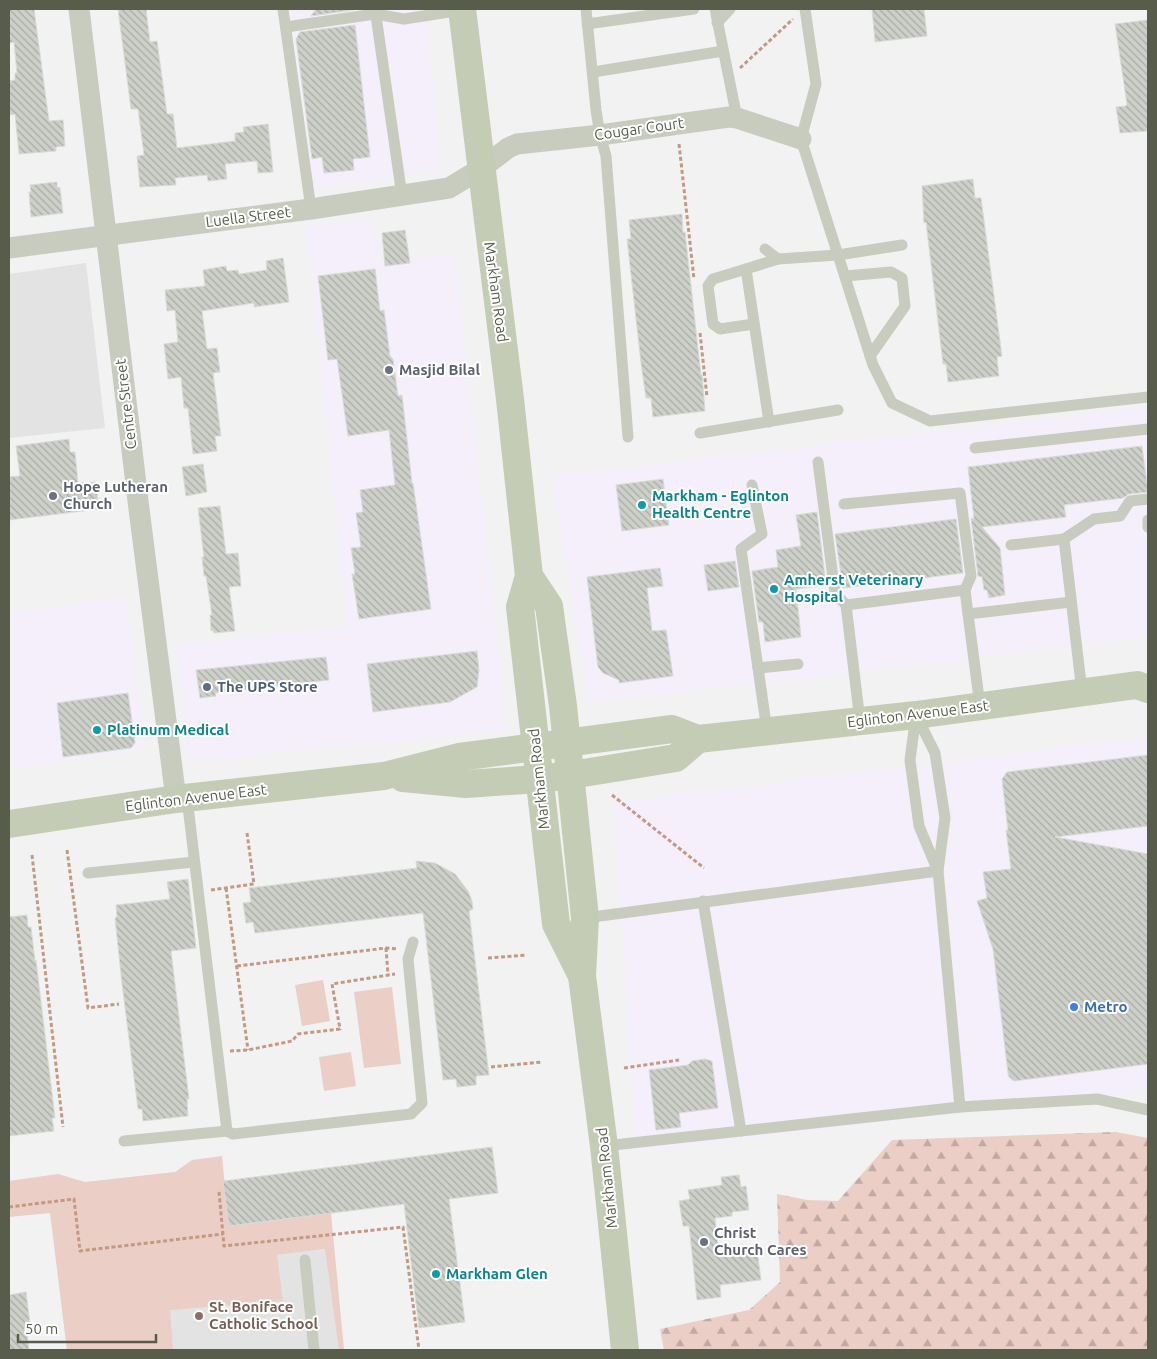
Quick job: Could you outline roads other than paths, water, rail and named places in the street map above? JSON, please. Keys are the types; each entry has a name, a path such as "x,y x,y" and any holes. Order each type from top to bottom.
{"main road":[{"name":"Markham Road","path":"462,10 510,399 529,576 520,607 556,924 582,976"},
{"name":"Markham Road","path":"529,576 549,606 571,775 585,918 582,976 604,1146 625,1350"},
{"name":"Eglinton Avenue East","path":"9,824 182,799 384,776 459,757 672,729 698,739 916,715 1145,683"},
{"name":"Eglinton Avenue East","path":"384,776 466,784 539,779 676,758 698,739"}],"street":[{"name":"Centre Street","path":"79,9 139,509 182,799"},
{"name":"Cougar Court","path":"482,168 508,148 517,144 600,135 729,117 801,138"},
{"name":"Luella Street","path":"9,248 402,196 449,188 482,168"}],"lane":[{"path":"284,9 311,209"},
{"path":"586,9 600,135 606,156 628,437"},
{"path":"587,24 694,9"},
{"path":"715,9 737,118"},
{"path":"717,23 730,9"},
{"path":"286,26 375,11 404,19 462,10"},
{"path":"375,11 402,196"},
{"path":"801,12 816,84 801,138 870,356 892,403 930,421 1148,397"},
{"path":"593,72 723,51"},
{"path":"754,324 720,329 714,324 708,286 713,279 778,259 838,255 902,245"},
{"path":"765,249 778,259"},
{"path":"746,269 769,422"},
{"path":"845,276 891,272 902,278 906,306 870,356"},
{"path":"700,433 838,410"},
{"path":"975,448 1148,429"},
{"path":"818,462 835,593 846,605 860,721"},
{"path":"752,485 762,534 741,549 767,731"},
{"path":"844,504 960,493 972,576 965,590 980,706"},
{"path":"1011,545 1064,539 1094,519 1120,516 1130,501 1148,499"},
{"path":"1148,520 1148,527"},
{"path":"1064,539 1082,692"},
{"path":"846,605 965,590"},
{"path":"968,614 1071,602"},
{"path":"758,668 798,664"},
{"path":"916,715 909,757 919,826 938,871"},
{"path":"916,715 935,753 945,818 938,871 960,1107"},
{"path":"182,799 194,862 227,1131"},
{"path":"88,873 194,862"},
{"path":"585,918 938,871"},
{"path":"703,901 741,1131"},
{"path":"124,1141 227,1131 233,1134 411,1114 422,1103 408,959 412,946"},
{"path":"604,1146 960,1107 1097,1099 1148,1110"},
{"path":"304,1260 314,1350"}],"place":[{"name":"Masjid Bilal","path":"389,370"},
{"name":"Hope Lutheran Church","path":"53,496"},
{"name":"Markham - Eglinton Health Centre","path":"642,505"},
{"name":"Amherst Veterinary Hospital","path":"774,589"},
{"name":"The UPS Store","path":"207,687"},
{"name":"Platinum Medical","path":"97,730"},
{"name":"Metro","path":"1074,1007"},
{"name":"Christ Church Cares","path":"704,1242"},
{"name":"Markham Glen","path":"436,1274"},
{"name":"St. Boniface Catholic School","path":"199,1316"}]}
